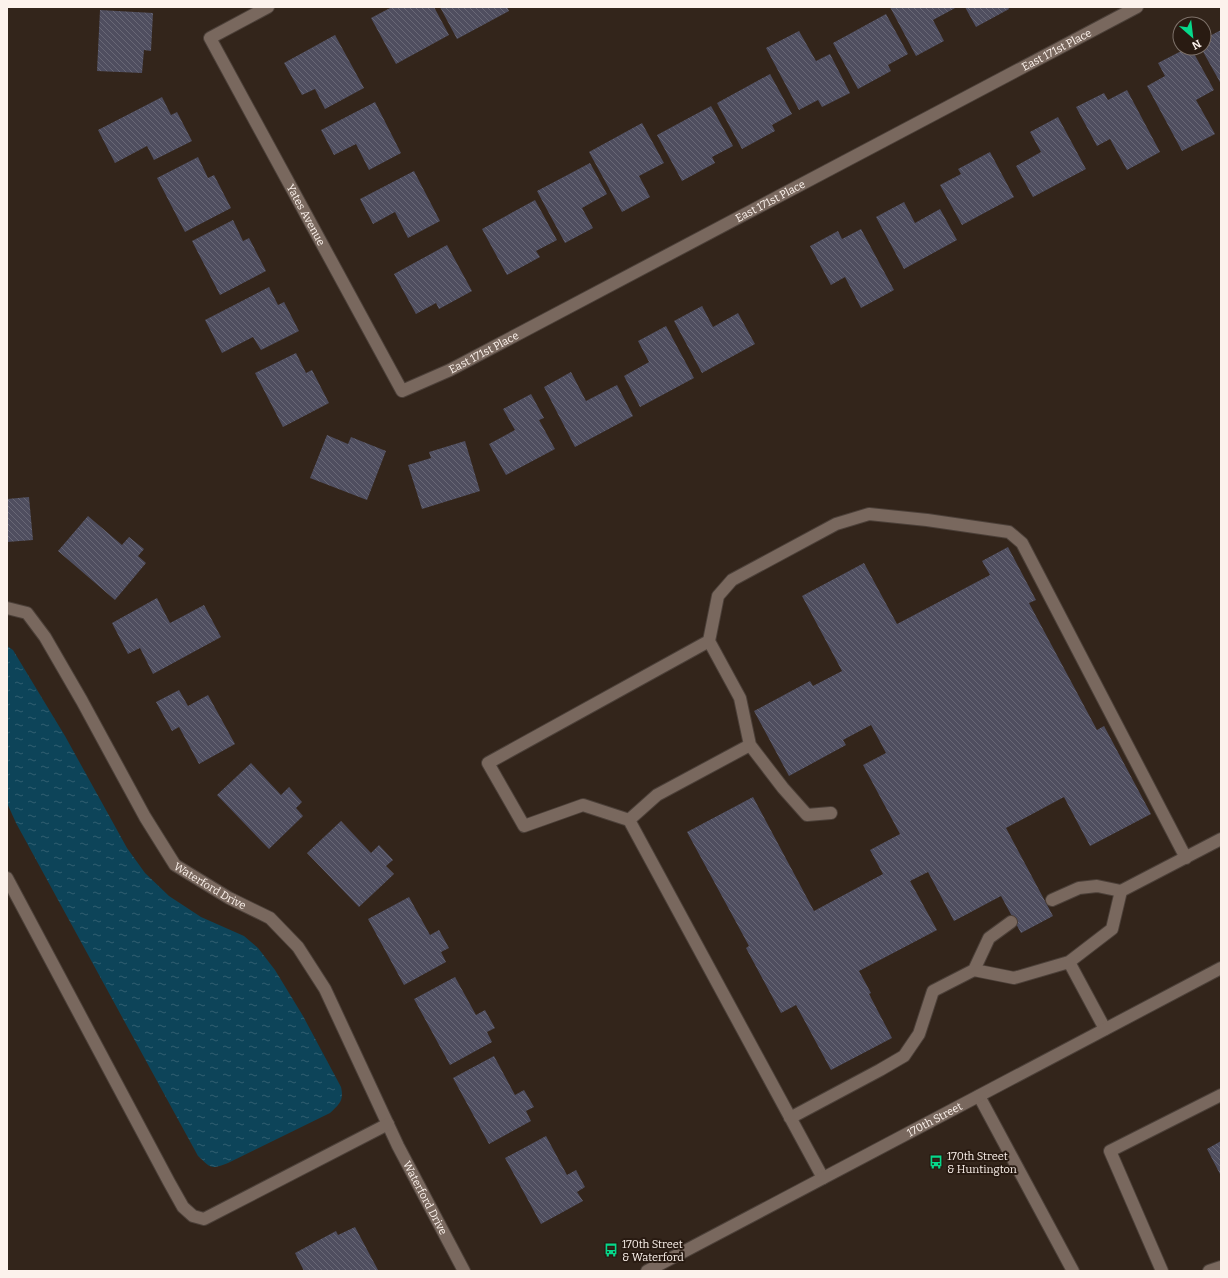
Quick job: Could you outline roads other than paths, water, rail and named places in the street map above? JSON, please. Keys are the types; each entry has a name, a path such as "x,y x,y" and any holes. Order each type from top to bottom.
{"street":[{"name":"Yates Avenue","path":"268,7 210,38 402,391"},
{"name":"East 171st Place","path":"402,391 450,370 1137,7"},
{"path":"831,813 807,815 783,788 750,745 740,698 709,641 718,596 732,580 836,524 869,514 927,520 1009,532 1022,543 1186,858"},
{"name":"Waterford Drive","path":"7,608 27,613 45,637 82,701 145,817 176,865 229,898 270,918 298,947 325,989 398,1146 464,1271"},
{"path":"709,641 488,763 524,826 583,805 629,820 823,1178"},
{"path":"629,820 657,795 750,745"},
{"path":"1052,900 1078,888 1096,886 1121,891 1221,839"},
{"path":"7,878 169,1182 183,1207 194,1216 204,1219 388,1124"},
{"path":"974,970 1014,978 1069,962 1112,929 1121,891"},
{"path":"790,1118 904,1056 919,1034 933,991 974,970 989,938 1011,922"},
{"path":"1069,962 1105,1029"},
{"name":"170th Street","path":"653,1270 823,1178 1221,968"},
{"path":"1162,1271 1110,1151 1221,1095"},
{"path":"979,1096 1073,1271"},
{"path":"1208,1271 1221,1267"}],"water":[{"path":"7,646 13,650 65,736 127,848 145,873 169,896 201,917 244,936 258,948 275,970 303,1016 341,1087 342,1095 340,1102 330,1113 218,1167 211,1167 198,1156 16,823 7,803"}],"place":[{"name":"170th Street & Huntington","path":"936,1162"},
{"name":"170th Street & Waterford","path":"611,1250"}]}
